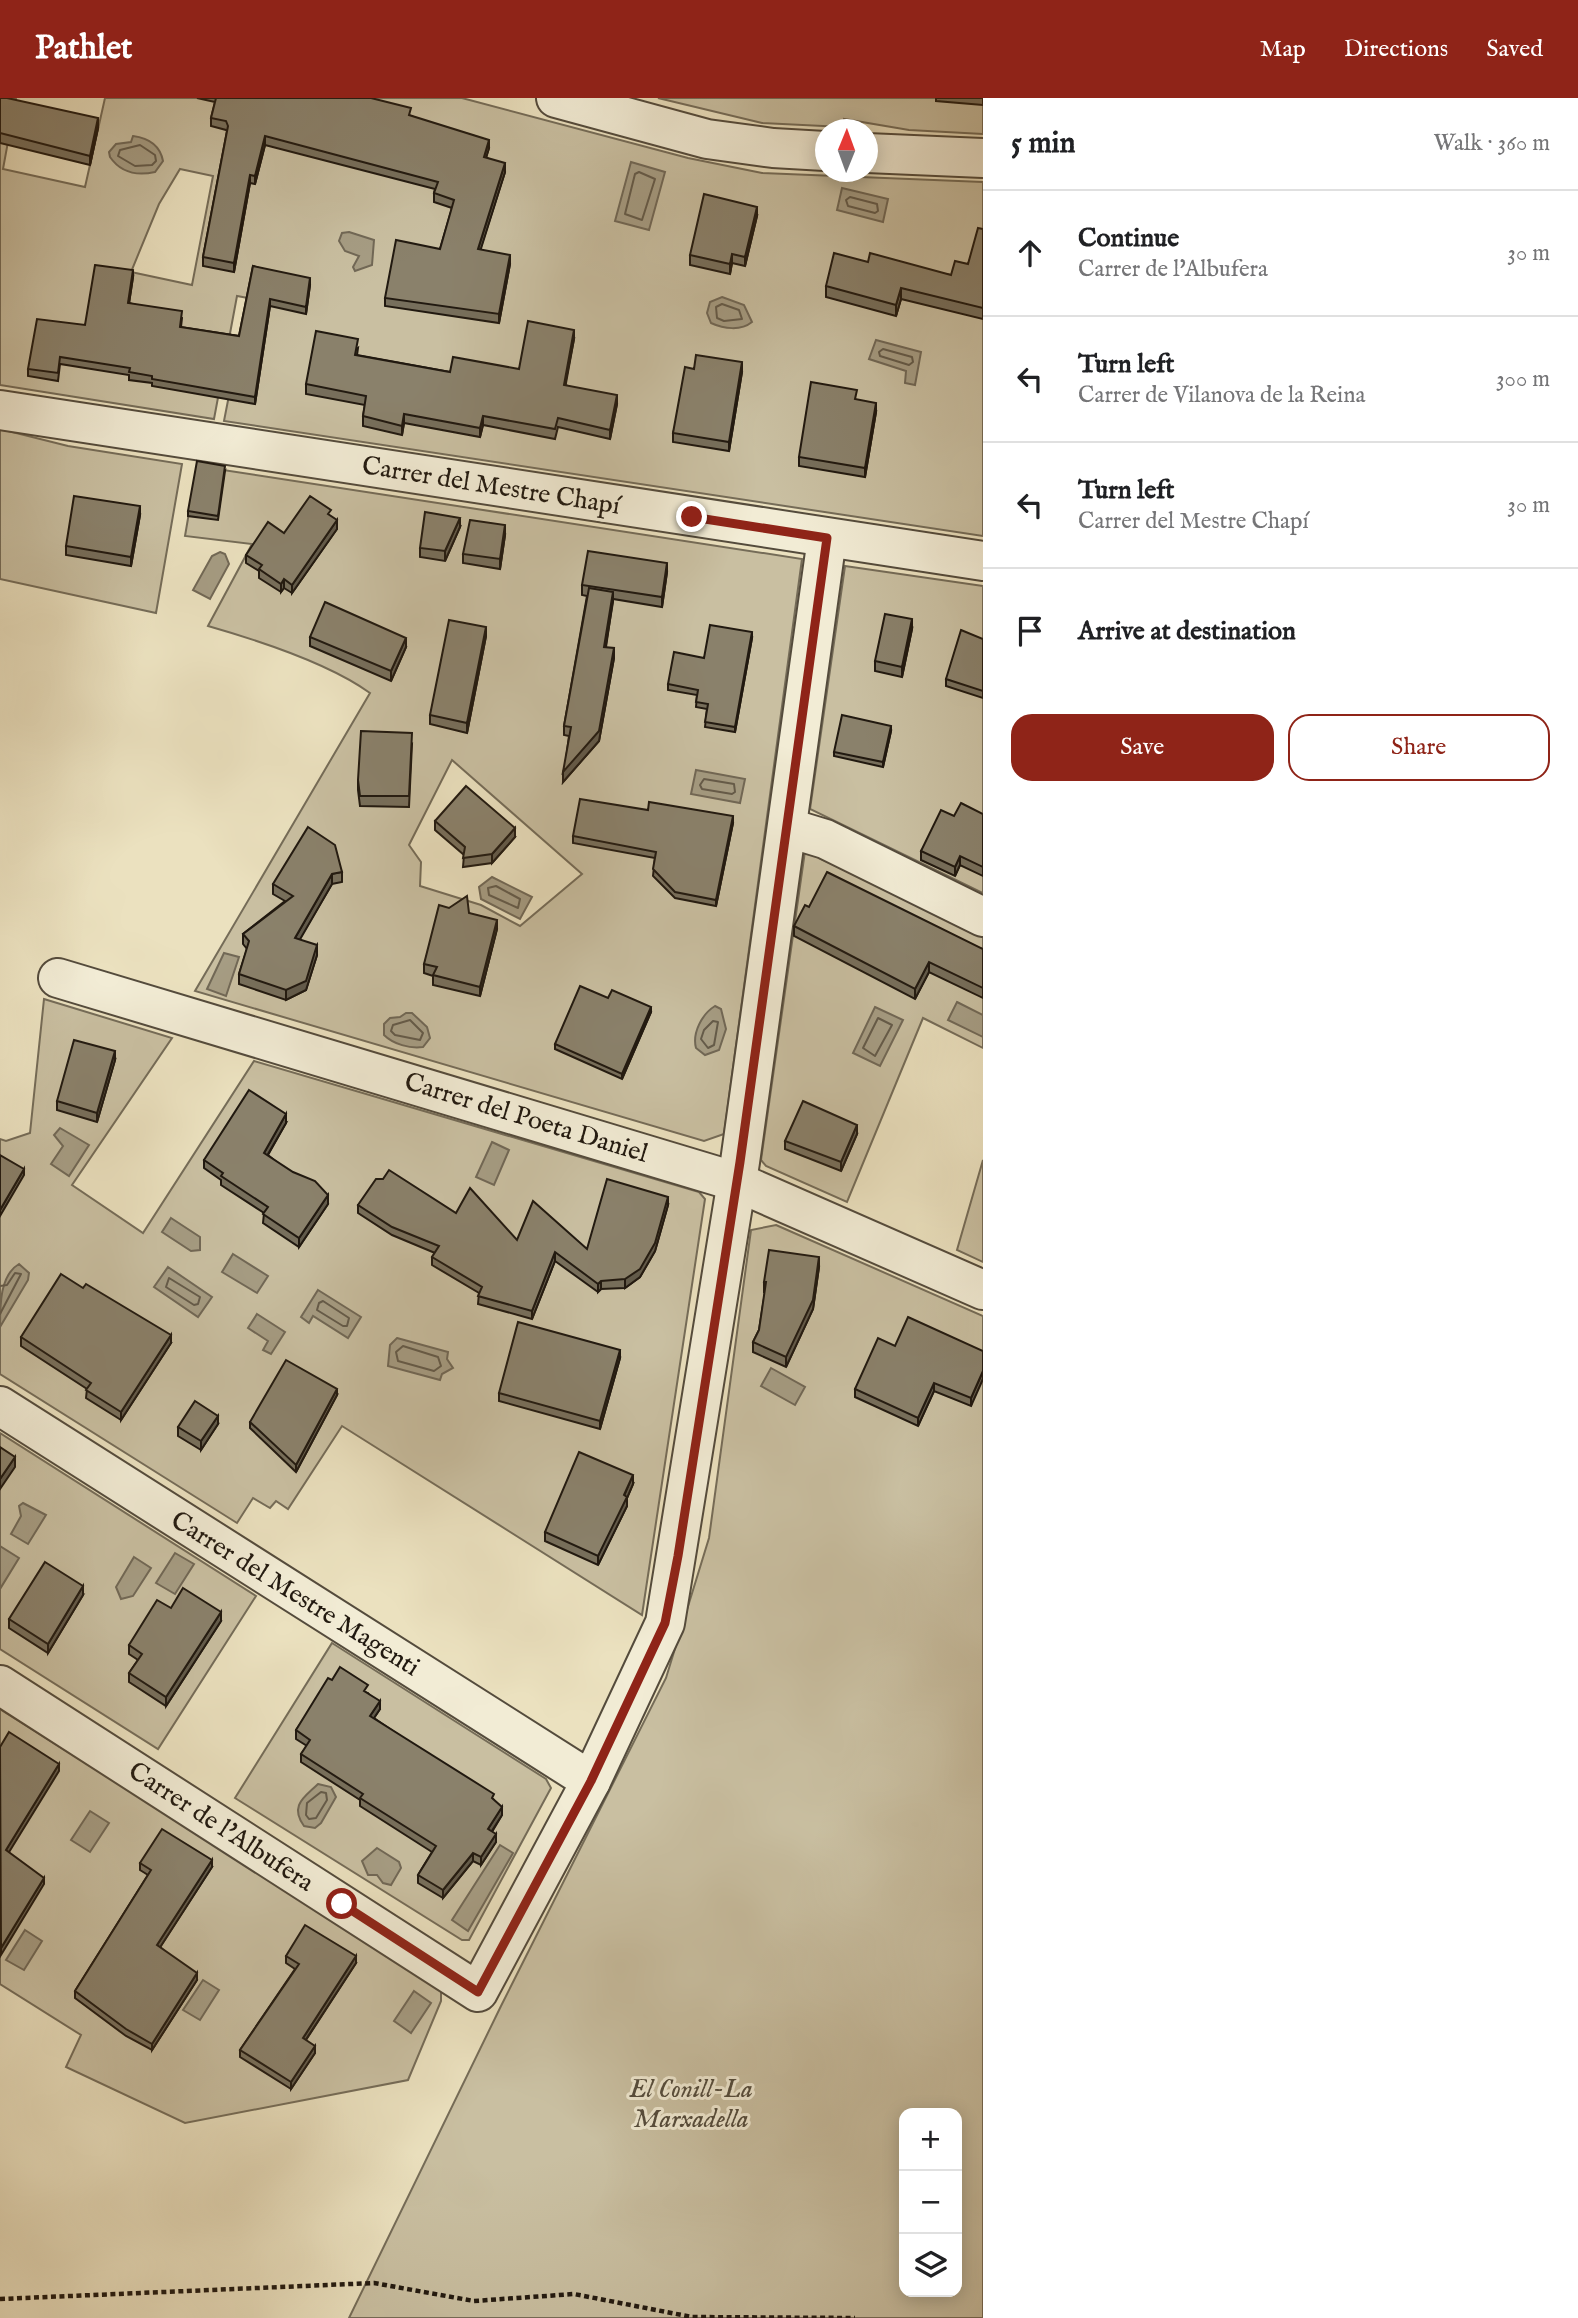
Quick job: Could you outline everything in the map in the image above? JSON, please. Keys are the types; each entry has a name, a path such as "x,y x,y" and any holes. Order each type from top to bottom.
{"street":[{"path":"556,98 708,139 815,150"},
{"path":"878,153 983,158"},
{"name":"Carrer del Mestre Chapí","path":"0,410 983,561"},
{"path":"591,1781 665,1623 678,1556 789,828 827,538"},
{"path":"789,828 825,839 983,917"},
{"name":"Carrer del Poeta Daniel","path":"58,978 737,1182 983,1290"},
{"name":"Carrer del Mestre Magenti","path":"0,1406 591,1781"},
{"name":"Carrer de l'Albufera","path":"0,1685 478,1992 591,1781"}],"path":[{"path":"0,2299 374,2283 474,2301 574,2294 692,2317 855,2318"}],"green space":[{"path":"0,98 16,98 3,169 85,187 105,98 462,98 688,158 762,173 815,175 815,182 878,182 878,178 983,182 983,536 224,421 248,298 237,296 214,419 0,385","holes":["180,169 213,176 192,285 131,272 159,204"]},
{"path":"658,98 983,98 983,134 909,130 878,125 878,119 815,119 815,126 762,123"},
{"path":"0,429 68,446 182,464 156,613 0,579"},
{"path":"197,466 802,559 724,1134 704,1141 195,991 370,693 354,682 314,663 208,626 252,544 185,536","holes":["452,760 582,874 520,926 481,905 420,886 421,862 409,845"]},
{"path":"845,566 983,586 983,893 810,809"},
{"path":"805,851 983,937 983,1048 923,1018 847,1202 766,1166 761,1160"},
{"path":"44,999 172,1038 72,1185 143,1233 254,1061 699,1192 705,1199 642,1615 342,1426 288,1509 276,1501 270,1508 253,1498 237,1523 0,1374 0,1139 6,1141 30,1133"},
{"path":"983,1160 983,1262 957,1250"},
{"name":"El Conill-La Marxadella","path":"776,1225 983,1316 983,2318 349,2318 501,2006 666,1678 709,1538 751,1230"},
{"path":"0,1433 256,1596 158,1749 0,1649"},
{"path":"332,1643 546,1779 551,1788 469,1940 462,1940 235,1798"},
{"path":"0,1709 436,1984 441,1992 441,2001 408,2080 185,2123 66,2067 81,2035 0,1984"}],"water":[{"path":"133,136 148,141 159,151 163,161 155,172 142,174 124,170 110,157 109,152 116,144 131,142"},
{"path":"631,162 665,172 649,230 615,221"},
{"path":"842,188 888,199 883,222 837,210"},
{"path":"349,232 374,240 372,265 355,271 353,267 359,256 345,251 339,241 342,233"},
{"path":"722,297 744,305 752,322 743,327 732,328 711,323 707,313 710,302"},
{"path":"876,340 921,352 915,385 905,383 906,371 869,359"},
{"path":"220,552 225,554 229,564 210,599 193,590 212,556"},
{"path":"696,770 745,779 740,803 691,794"},
{"path":"492,877 532,897 520,919 481,899 479,887"},
{"path":"224,953 239,957 226,996 207,989"},
{"path":"957,1002 983,1015 983,1037 948,1020"},
{"path":"715,1006 721,1009 726,1029 719,1050 705,1055 696,1048 695,1036 702,1019"},
{"path":"875,1007 903,1020 880,1066 853,1053"},
{"path":"412,1013 427,1027 430,1038 423,1047 402,1045 384,1035 384,1024 390,1018"},
{"path":"60,1128 89,1145 69,1176 51,1164 63,1146 54,1135"},
{"path":"492,1142 509,1150 494,1185 476,1177"},
{"path":"171,1218 200,1237 200,1250 191,1251 162,1232"},
{"path":"233,1254 268,1276 257,1293 222,1272"},
{"path":"19,1264 29,1273 28,1280 0,1327 5,1283 8,1275"},
{"path":"168,1267 212,1297 198,1317 154,1287"},
{"path":"318,1290 361,1317 348,1338 313,1316 309,1323 301,1317"},
{"path":"257,1314 285,1332 271,1354 263,1350 268,1341 248,1328"},
{"path":"397,1338 448,1352 447,1359 453,1368 442,1374 440,1380 388,1366 390,1345"},
{"path":"771,1368 805,1387 795,1405 761,1386"},
{"path":"23,1503 46,1515 28,1544 11,1534 21,1516 19,1506"},
{"path":"0,1546 19,1558 0,1589"},
{"path":"175,1553 194,1564 175,1594 156,1583"},
{"path":"134,1557 151,1568 133,1596 121,1599 116,1587"},
{"path":"318,1784 331,1787 336,1797 321,1823 315,1828 304,1826 298,1807"},
{"path":"90,1811 109,1823 90,1852 71,1840"},
{"path":"500,1845 513,1853 468,1931 452,1920"},
{"path":"377,1848 399,1862 401,1868 391,1885 383,1883 377,1875 368,1875 362,1861"},
{"path":"25,1930 42,1941 24,1970 6,1960"},
{"path":"203,1980 219,1990 200,2020 183,2010"},
{"path":"414,1991 431,2003 411,2033 394,2021"}],"building":[{"path":"0,98 98,118 90,156 0,133"},
{"path":"216,98 371,98 411,108 409,115 489,140 484,157 505,163 478,249 510,255 499,314 385,298 396,240 440,249 454,200 434,193 438,182 265,136 255,176 250,175 234,263 203,257 228,126 226,121 211,118"},
{"path":"704,194 757,207 745,257 732,254 730,264 690,255"},
{"path":"978,228 983,229 983,308 901,288 896,305 826,286 834,253 868,262 870,253 951,275 955,261 968,264"},
{"path":"95,265 133,270 128,303 182,311 180,327 239,336 253,266 310,278 306,307 270,299 255,397 152,379 152,376 129,372 130,368 60,357 58,373 28,369 37,319 85,325"},
{"path":"528,321 574,330 564,385 617,395 610,430 558,418 555,429 483,416 480,428 404,414 402,426 363,416 366,396 306,384 316,331 358,339 355,355 450,372 453,357 519,369"},
{"path":"696,355 742,362 729,442 673,433 685,367 694,369"},
{"path":"811,382 857,390 855,399 876,403 865,468 799,457"},
{"path":"197,461 225,466 218,516 188,511"},
{"path":"74,496 140,506 131,557 66,546"},
{"path":"310,496 331,510 328,514 337,520 292,585 284,579 281,584 259,569 262,565 246,555 268,522 284,533"},
{"path":"425,512 460,518 445,551 420,548"},
{"path":"470,520 505,525 500,559 463,554"},
{"path":"588,551 667,563 662,597 582,585"},
{"path":"589,588 613,592 604,647 614,648 599,731 563,772 571,727 564,726"},
{"path":"325,602 406,638 391,671 310,637"},
{"path":"885,614 912,619 902,667 875,661"},
{"path":"449,620 486,627 467,723 430,715"},
{"path":"710,625 752,632 735,727 705,722 708,704 696,702 698,690 668,684 674,652 704,658"},
{"path":"961,630 983,639 983,691 946,679"},
{"path":"842,715 891,726 883,762 834,752"},
{"path":"361,731 412,733 409,796 360,796 358,780"},
{"path":"466,786 515,828 492,854 463,858 465,847 435,821"},
{"path":"580,799 648,810 649,802 733,816 716,900 675,892 653,869 656,852 573,836"},
{"path":"961,803 983,814 983,867 960,856 955,867 921,851 941,810 954,816"},
{"path":"308,827 335,845 342,872 332,874 295,938 317,945 306,981 286,990 239,974 249,941 243,934 293,896 273,884"},
{"path":"827,872 983,949 983,988 929,962 915,989 794,926 805,905 809,907"},
{"path":"467,896 469,913 497,920 480,987 433,975 437,967 424,964 439,905 449,908"},
{"path":"580,986 608,998 612,990 651,1007 622,1074 555,1044"},
{"path":"74,1040 115,1051 97,1113 57,1101"},
{"path":"249,1090 286,1114 264,1153 293,1172 315,1181 328,1195 299,1238 263,1214 268,1207 221,1176 223,1173 204,1160"},
{"path":"803,1101 857,1125 841,1162 785,1141"},
{"path":"0,1155 24,1169 0,1210"},
{"path":"389,1170 456,1213 470,1188 517,1240 533,1201 587,1249 607,1179 668,1197 655,1243 640,1269 625,1279 601,1281 598,1284 555,1252 532,1311 478,1296 482,1287 432,1257 439,1246 392,1227 358,1205 376,1179 383,1179"},
{"path":"769,1250 819,1257 813,1300 786,1357 753,1342 759,1330"},
{"path":"61,1274 83,1288 86,1284 171,1335 121,1412 86,1390 91,1383 21,1337"},
{"path":"908,1317 983,1351 983,1371 971,1398 934,1383 918,1418 855,1389 878,1338 895,1346"},
{"path":"518,1322 620,1350 600,1421 499,1393"},
{"path":"286,1360 337,1389 296,1465 250,1422"},
{"path":"195,1401 218,1416 201,1441 178,1427"},
{"path":"0,1447 15,1457 0,1479"},
{"path":"579,1452 633,1475 624,1495 627,1497 598,1556 545,1532"},
{"path":"45,1562 83,1586 48,1644 9,1619"},
{"path":"183,1588 221,1612 166,1697 129,1673 142,1654 129,1645 157,1600 171,1608"},
{"path":"340,1667 368,1685 364,1691 380,1701 370,1716 494,1794 492,1798 502,1807 488,1829 496,1834 481,1857 473,1853 443,1890 418,1875 436,1846 360,1798 363,1794 301,1754 310,1740 296,1730 328,1678 332,1680"},
{"path":"9,1732 59,1764 6,1850 44,1878 1,1948 0,1747"},
{"path":"162,1829 212,1860 157,1945 197,1973 152,2044 126,2029 75,1991 151,1870 140,1863"},
{"path":"305,1925 356,1956 303,2038 315,2046 291,2082 240,2050 299,1964 286,1956"}],"route":[{"path":"342,1904 478,1992 591,1781 665,1623 740,1162 789,828 827,538 692,517"}]}
